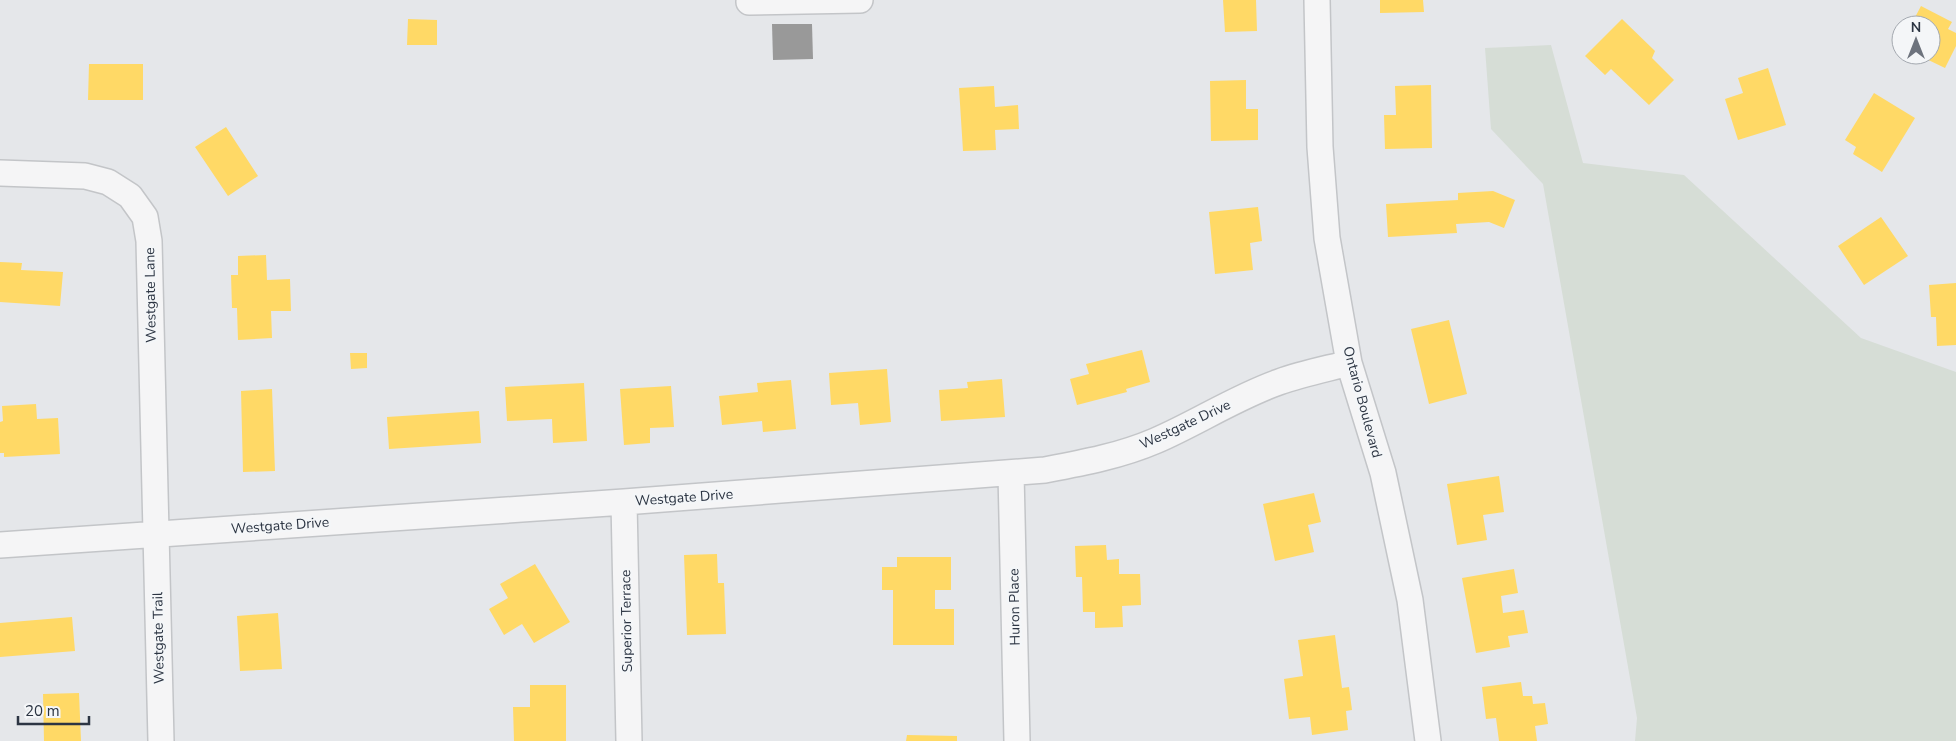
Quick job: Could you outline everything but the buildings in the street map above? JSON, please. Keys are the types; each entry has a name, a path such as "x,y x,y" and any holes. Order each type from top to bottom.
{"street":[{"path":"749,2 860,0"},
{"name":"Ontario Boulevard","path":"1317,0 1320,147 1327,238 1349,363 1382,473 1410,600 1428,741"},
{"name":"Westgate Lane","path":"0,173 85,176 108,182 130,196 145,217 149,241 156,535"},
{"name":"Westgate Drive","path":"0,545 624,502 1045,470 1100,460 1154,442 1242,396 1280,381 1349,363"},
{"name":"Huron Place","path":"1011,473 1017,741"},
{"name":"Superior Terrace","path":"624,502 629,741"},
{"name":"Westgate Trail","path":"156,535 161,741"}],"shaded area":[{"path":"1551,45 1583,163 1684,175 1861,338 1956,372 1956,741 1635,741 1637,718 1543,184 1491,129 1485,48"}]}
